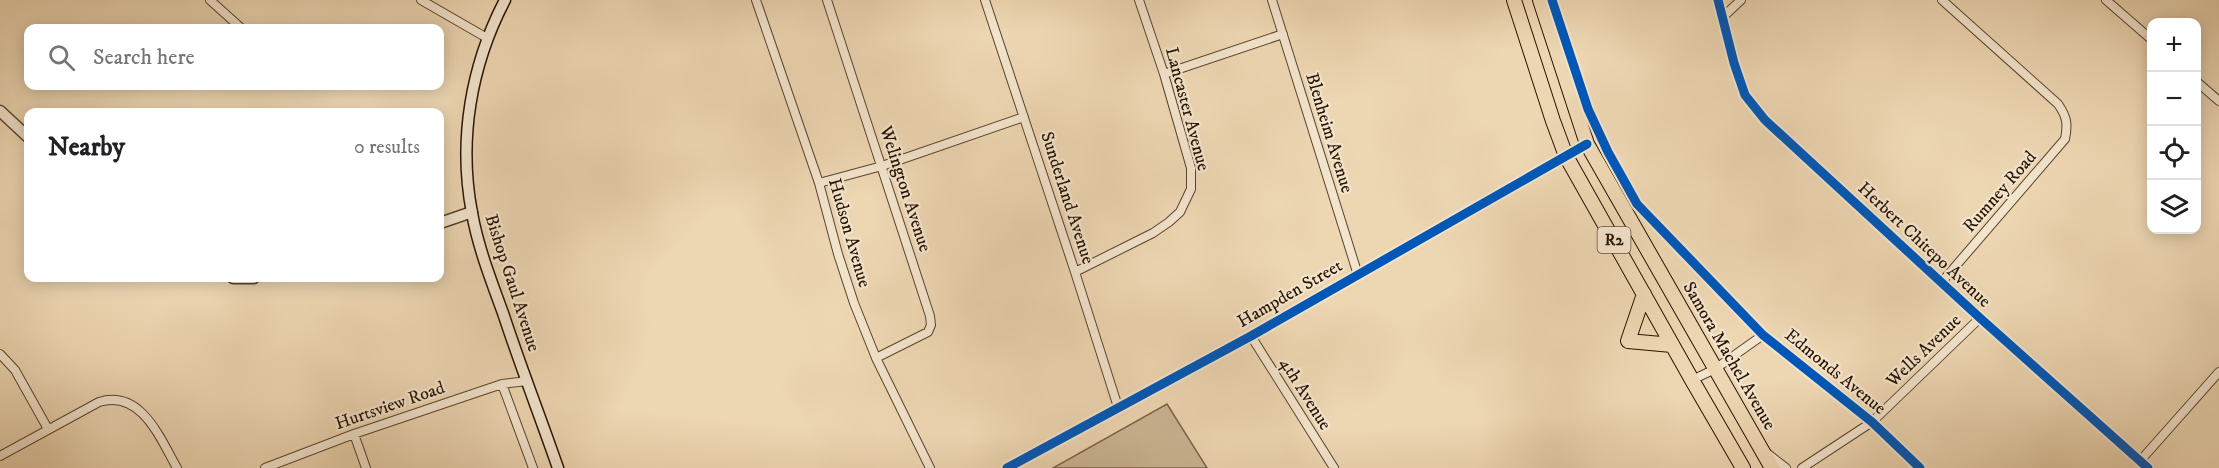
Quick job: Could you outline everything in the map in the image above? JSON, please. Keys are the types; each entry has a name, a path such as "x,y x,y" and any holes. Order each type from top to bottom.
{"highway":[{"name":"R2","path":"1514,0 1566,156 1743,468"},
{"name":"Samora Machel Avenue","path":"1540,0 1587,144 1772,468"},
{"path":"1644,294 1628,341 1672,345"}],"main road":[{"name":"Bishop Gaul Avenue","path":"505,0 487,38 471,97 466,140 468,186 478,238 558,468"},
{"path":"0,111 24,132"},
{"path":"444,222 472,212"}],"street":[{"path":"210,0 237,24"},
{"path":"421,0 487,38"},
{"name":"Hudson Avenue","path":"756,0 819,183 838,254 876,358 930,468"},
{"name":"Welington Avenue","path":"827,0 930,316 931,325 928,332 876,358"},
{"name":"Sunderland Avenue","path":"985,0 1076,272 1118,407"},
{"name":"Lancaster Avenue","path":"1076,272 1153,233 1169,222 1180,212 1191,189 1191,168 1164,74 1139,0"},
{"name":"Blenheim Avenue","path":"1272,0 1358,275"},
{"name":"Edmonds Avenue","path":"1552,0 1588,109 1608,152 1637,204 1763,335 1872,422 1920,468"},
{"name":"Herbert Chitepo Avenue","path":"1718,0 1724,16 1734,63 1745,94 1765,120 1941,283 2148,468"},
{"path":"1724,16 1741,0"},
{"name":"Rumney Road","path":"1941,283 2065,139 2068,126 2066,115 2058,104 1942,0"},
{"path":"2106,0 2147,36"},
{"path":"1164,74 1283,34"},
{"path":"2201,85 2219,101"},
{"path":"819,183 882,166 1024,117"},
{"name":"Hampden Street","path":"1007,468 1251,336 1587,144"},
{"name":"Wells Avenue","path":"1802,468 1872,422 1980,318"},
{"path":"1692,380 1715,369 1763,335"},
{"name":"4th Avenue","path":"1251,336 1334,468"},
{"path":"0,354 15,370 48,429"},
{"path":"2140,461 2219,372"},
{"name":"Hurtsview Road","path":"266,468 354,434 502,384 527,381"},
{"path":"502,384 533,468"},
{"path":"0,456 99,402 111,398 120,400 144,413 177,468"},
{"path":"354,434 366,468"},
{"path":"1760,448 1786,468"}],"shaded area":[{"path":"1167,404 1207,468 1053,468"}],"cycle path":[{"path":"1552,0 1588,109 1608,152 1637,204 1763,335 1872,422 1920,468"},
{"path":"1718,0 1734,63 1745,95 1765,120 1980,318 2148,468"},
{"path":"1007,468 1251,336 1587,144"}]}
